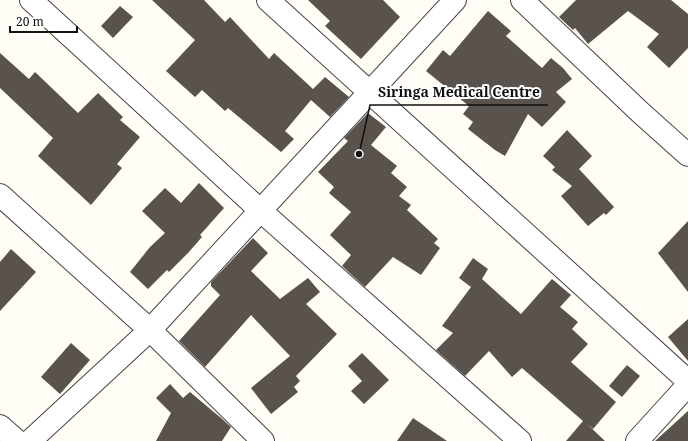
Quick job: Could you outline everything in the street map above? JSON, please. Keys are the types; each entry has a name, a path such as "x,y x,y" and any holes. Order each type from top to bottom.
{"street":[{"path":"31,0 261,211 520,441"},
{"path":"268,0 688,381"},
{"path":"30,441 150,330 455,0"},
{"path":"522,0 641,113 688,155"},
{"path":"0,195 150,330 263,441"},
{"path":"637,441 688,385"},
{"path":"0,426 17,441"}],"building":[{"path":"152,0 204,0 225,22 230,17 269,59 274,53 313,89 325,77 349,97 330,117 311,100 285,131 294,139 281,152 228,108 225,111 202,90 195,97 166,71 195,40"},
{"path":"308,0 383,0 400,17 361,59 325,26 330,21"},
{"path":"576,0 671,0 688,14 688,48 669,68 647,47 659,34 628,11 588,44 575,28 573,30 559,17"},
{"path":"120,6 133,17 113,38 101,26"},
{"path":"488,11 511,31 506,36 542,68 551,58 563,68 572,79 556,92 566,102 542,127 528,114 505,156 468,129 473,122 463,114 469,106 426,71 443,50 450,56"},
{"path":"0,53 29,79 35,72 78,113 98,93 123,117 120,120 140,137 117,164 122,168 91,205 38,156 53,138 0,88"},
{"path":"368,113 386,127 371,145 397,166 391,173 407,187 399,196 411,205 407,210 438,239 434,243 440,248 421,275 393,257 365,287 342,266 351,255 330,235 351,212 329,193 334,187 318,172 348,141 344,138"},
{"path":"567,130 592,156 579,169 614,207 606,215 604,213 588,226 561,196 572,186 552,170 555,167 543,156"},
{"path":"199,183 224,208 200,235 202,237 188,253 169,272 167,270 148,289 130,272 150,247 165,233 142,211 165,188 181,203"},
{"path":"688,221 688,292 658,253"},
{"path":"253,238 268,253 251,271 280,299 308,278 320,292 306,304 337,334 296,376 300,381 294,387 298,392 271,414 251,388 290,356 251,315 205,367 179,341 220,295 211,286 211,282"},
{"path":"11,249 36,272 0,311 0,262"},
{"path":"473,258 488,269 482,279 521,314 552,279 571,295 560,307 578,322 572,329 588,344 571,362 616,402 593,429 587,424 605,441 566,441 583,421 522,368 512,377 489,351 465,376 436,350 453,333 442,326 471,287 459,278"},
{"path":"688,319 688,361 668,337"},
{"path":"71,343 90,360 60,394 41,377"},
{"path":"362,353 389,380 364,404 351,391 362,381 348,366"},
{"path":"627,365 640,376 622,397 609,386"},
{"path":"170,384 183,398 190,392 231,427 222,441 156,441 171,413 156,398"},
{"path":"688,411 688,441 655,441"},
{"path":"413,418 447,441 397,441"}],"place":[{"name":"Siringa Medical Centre","path":"359,154"}]}
